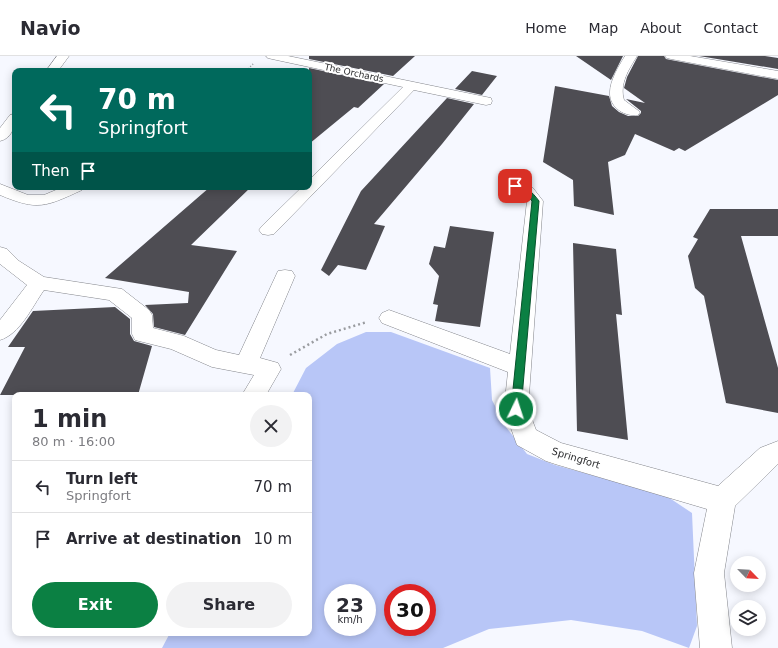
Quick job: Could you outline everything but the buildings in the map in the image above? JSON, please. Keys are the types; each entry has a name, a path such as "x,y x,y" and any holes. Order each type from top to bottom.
{"street":[{"path":"54,68 63,56"},
{"name":"The Orchards","path":"272,56 486,101"},
{"path":"631,56 617,81 616,97 621,106 633,112"},
{"path":"672,56 778,75"},
{"path":"315,173 412,85"},
{"path":"0,137 12,122"},
{"name":"Springfort","path":"515,186 528,192 535,201 516,409 526,437 555,453 722,500"},
{"path":"0,189 26,200 47,200 69,190"},
{"path":"268,230 301,190"},
{"path":"0,253 12,265 39,284 115,294 142,316 143,334 176,342 212,358 270,369 256,392"},
{"path":"246,365 285,276"},
{"path":"0,332 11,322 39,284"},
{"path":"389,318 519,367"},
{"path":"716,648 709,573 722,500 769,456 778,452"}],"path":[{"path":"270,369 306,343 343,327 389,318"}],"shaded area":[{"path":"366,332 391,332 490,368 492,400 506,427 527,454 555,465 665,495 692,513 697,626 689,648 642,631 571,620 489,629 443,648 162,648 168,636 312,636 312,392 294,392 306,368 337,344"}],"route":[{"path":"515,186 528,192 535,201 516,409"}]}
